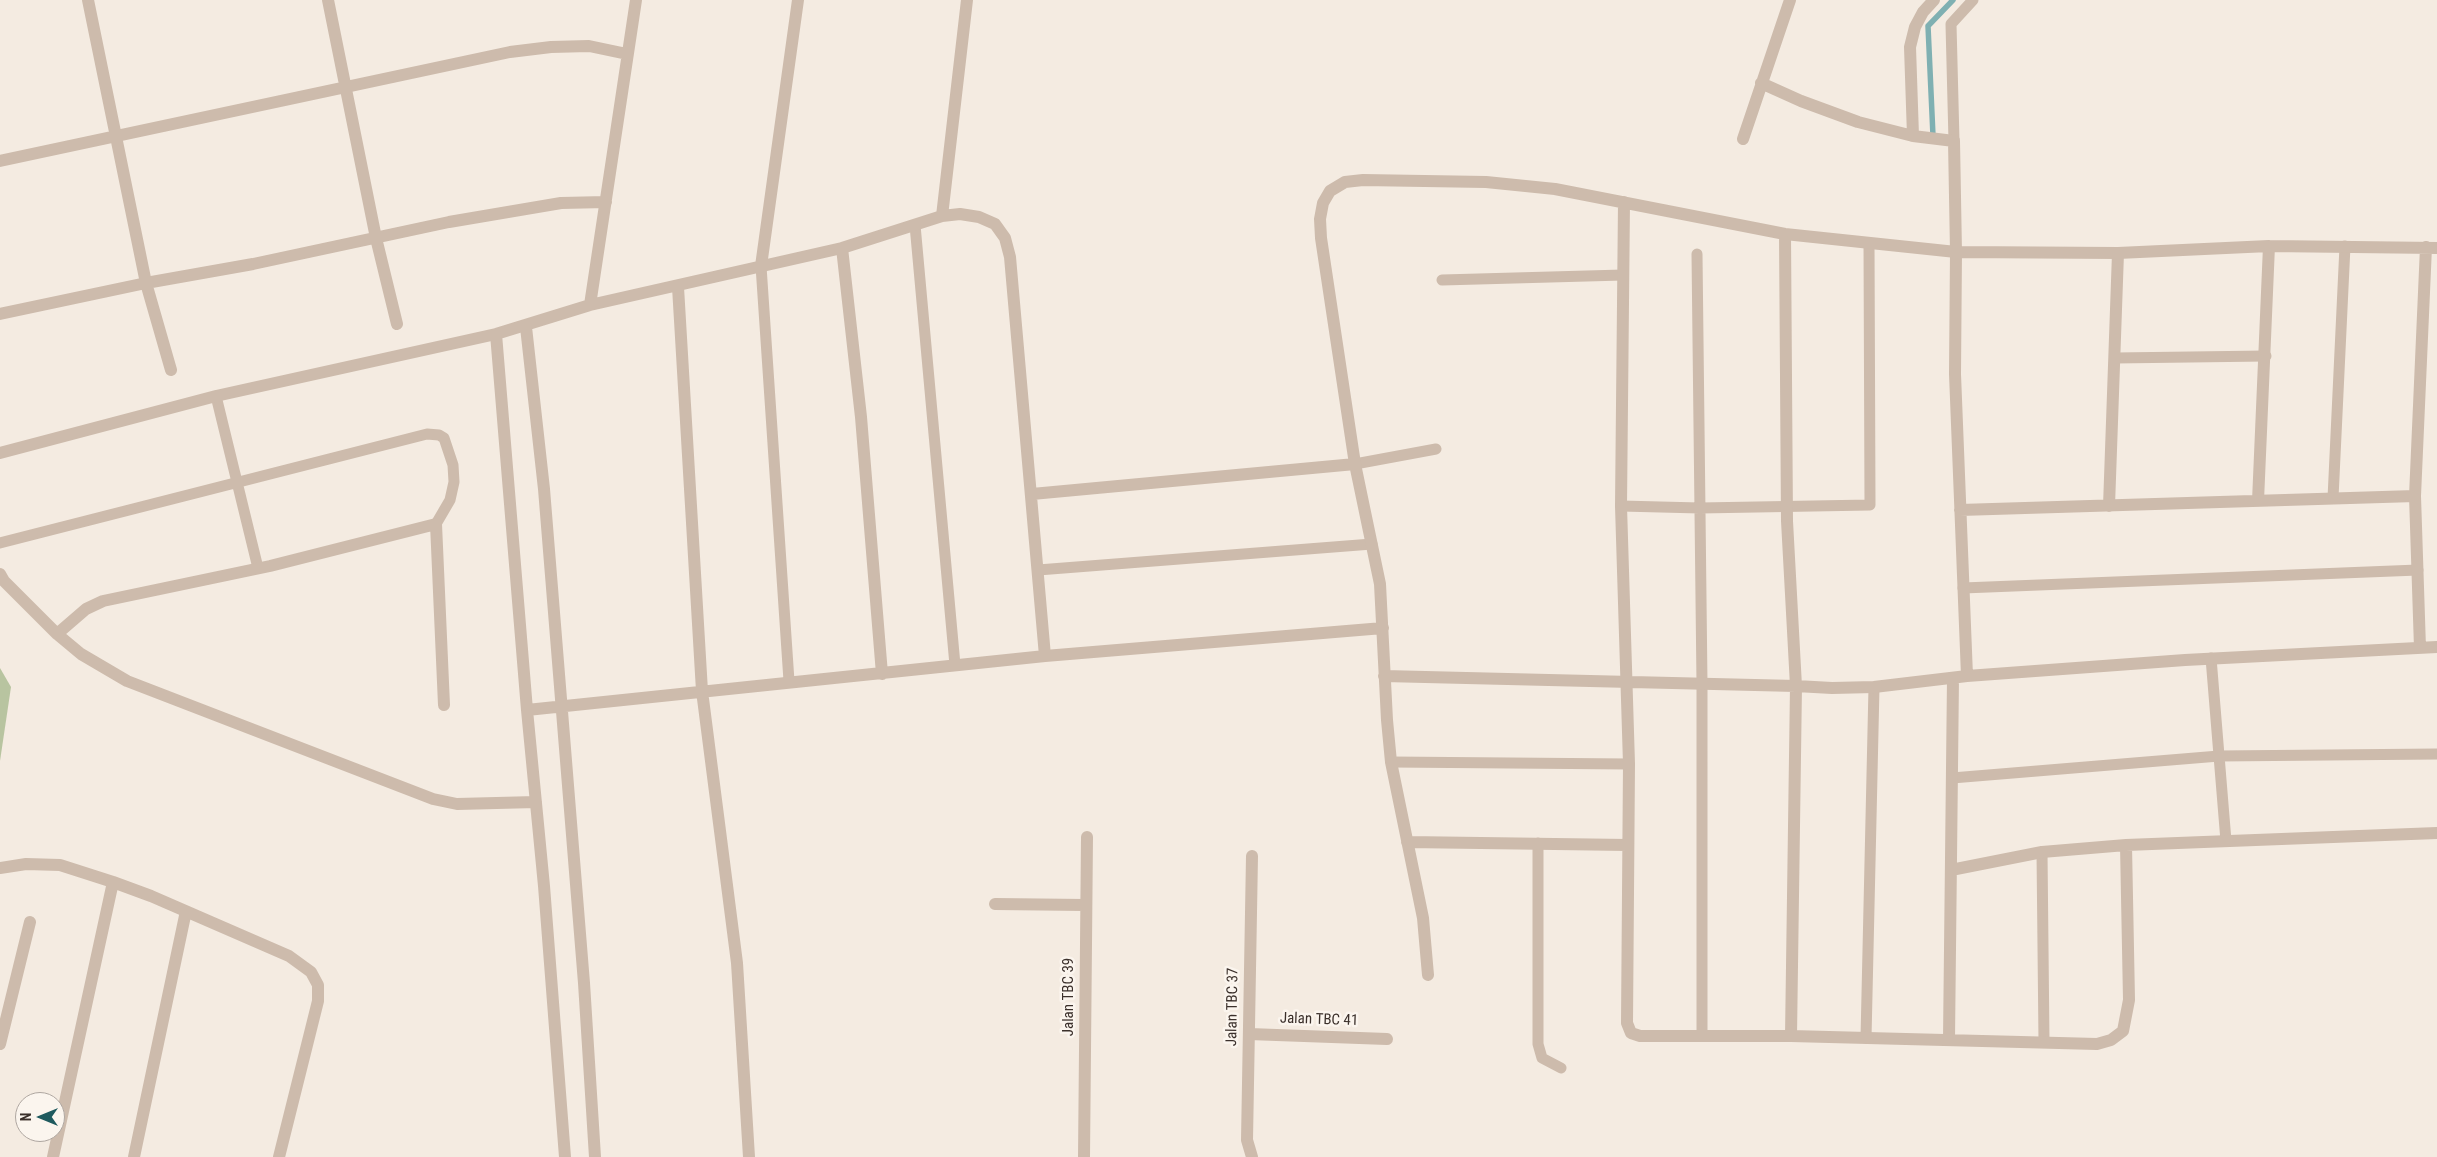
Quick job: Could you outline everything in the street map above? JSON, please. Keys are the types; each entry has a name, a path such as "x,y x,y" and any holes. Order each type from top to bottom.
{"street":[{"path":"88,0 146,283 171,370"},
{"path":"328,0 376,238 397,324"},
{"path":"590,306 636,0"},
{"path":"761,266 798,0"},
{"path":"942,216 966,0"},
{"path":"1743,139 1790,0"},
{"path":"1913,136 1910,47 1915,27 1923,12 1934,0"},
{"path":"0,161 510,52 551,47 589,46 627,54"},
{"path":"1761,83 1801,101 1858,122 1913,136 1954,141 1956,252 1955,374 1967,676"},
{"path":"1428,975 1423,918 1391,762 1384,676 1380,584 1356,464 1321,238 1320,219 1324,203 1330,191 1346,182 1363,180 1486,182 1555,189 1785,234 1956,252 2118,253 2269,246 2432,248 2414,496 2420,648"},
{"path":"0,314 146,283 253,264 523,209 562,203 606,202"},
{"path":"1624,202 1621,506 1629,764 1627,1022 1630,1033 1640,1036 1791,1036 2097,1044 2111,1040 2122,1031 2128,1000 2126,845"},
{"path":"0,453 216,396 526,327 590,306 842,248 942,216 960,214 978,216 994,224 1004,238 1010,257 1045,656"},
{"path":"1785,234 1787,507 1796,686 1791,1036"},
{"path":"2258,501 2266,356 2269,246"},
{"path":"842,248 861,417 882,674"},
{"path":"2109,506 2118,253"},
{"path":"678,287 702,691 737,963 749,1157"},
{"path":"526,327 544,489 584,983 595,1157"},
{"path":"496,334 565,1157"},
{"path":"1032,494 1356,464"},
{"path":"1960,510 2414,496"},
{"path":"56,634 86,609 103,601 258,568 436,524 444,706"},
{"path":"0,574 14,592 56,634 103,669 127,680 433,800 457,804 536,802"},
{"path":"527,710 789,681 882,674 1045,656 1383,628"},
{"path":"1384,676 1512,681 1626,681 1832,688 1874,687 1967,676 2211,658 2437,648"},
{"path":"1949,1039 1953,678"},
{"path":"1951,870 2042,852 2126,845 2437,833"},
{"name":"Jalan TBC 39","path":"1084,1157 1087,837"},
{"path":"1407,842 1628,845"},
{"name":"Jalan TBC 37","path":"1252,856 1247,1140 1252,1157"},
{"path":"0,868 26,864 60,865 113,882 186,911 295,959 312,972 318,985 318,1001 279,1157"},
{"path":"52,1157 113,882"},
{"path":"996,904 1086,906"},
{"path":"134,1157 186,911"},
{"path":"0,1044 30,922"},
{"name":"Jalan TBC 41","path":"1249,1034 1387,1039"}],"lane":[{"path":"1954,141 1951,24 1973,0"},
{"path":"915,225 955,665"},
{"path":"1621,506 1700,508 1870,506 1869,243"},
{"path":"2333,498 2345,246"},
{"path":"1697,254 1702,684 1702,1036"},
{"path":"761,266 789,681"},
{"path":"1442,280 1623,275"},
{"path":"2115,358 2266,356"},
{"path":"216,396 258,568"},
{"path":"0,543 427,434 438,435 448,442 453,465 454,482 450,500 436,524"},
{"path":"1356,464 1436,449"},
{"path":"1038,570 1372,544"},
{"path":"1963,588 2418,570"},
{"path":"2211,658 2226,841"},
{"path":"1866,1038 1874,687"},
{"path":"1952,778 2219,756 2437,754"},
{"path":"1391,762 1629,764"},
{"path":"1538,843 1538,1044 1542,1058 1561,1068"},
{"path":"2042,852 2044,1042"}],"green space":[{"path":"0,668 11,687 0,761"}],"waterway":[{"path":"1933,136 1928,26 1953,0"}]}
